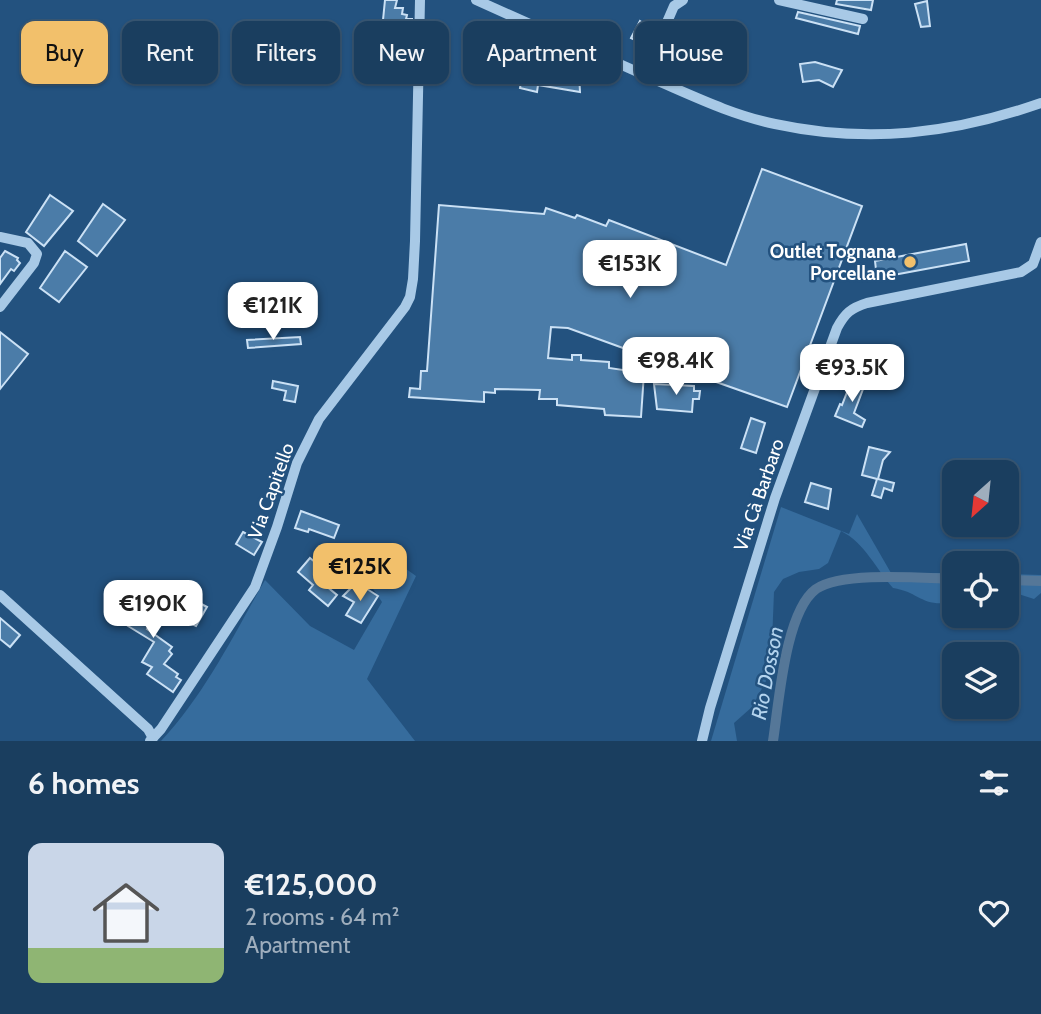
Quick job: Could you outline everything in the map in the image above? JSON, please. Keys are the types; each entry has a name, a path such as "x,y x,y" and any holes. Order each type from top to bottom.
{"street":[{"name":"Via Capitello","path":"151,739 161,729 255,587 297,463 319,419 410,297 415,241 420,0"},
{"path":"476,0 635,71"},
{"path":"667,21 674,6 683,0"},
{"path":"779,0 863,19"},
{"path":"665,84 749,117 805,130 850,135 894,135 944,130 997,118 1041,103"},
{"path":"0,237 28,243 37,254 34,263 0,307"},
{"name":"Via Cà Barbaro","path":"702,741 775,498 837,328 845,313 867,303 1021,272 1029,269 1036,260 1041,242"},
{"path":"0,595 148,729 151,739"}],"shaded area":[{"path":"781,507 849,534 857,514 891,573 942,573 942,603 927,601 893,588 864,549 841,531 828,563 819,569 799,572 783,579 774,592 772,642 763,667 766,681 752,707 734,723 737,741 711,741"},
{"path":"388,556 416,576 367,679 415,741 161,741 205,684 265,580 310,626 354,650 382,602 369,583 382,560"},
{"path":"1019,574 1041,575 1041,593 1034,599 1019,594"}],"building":[{"path":"385,0 397,0 395,8 403,8 402,14 407,15 406,19 412,19 412,21 383,21"},
{"path":"837,0 873,0 871,10 836,4"},
{"path":"927,1 930,26 921,27 915,4"},
{"path":"798,12 860,26 858,34 796,18"},
{"path":"815,62 842,70 833,87 819,80 803,82 800,64"},
{"path":"521,84 580,84 580,92 538,85 537,92 520,88"},
{"path":"762,169 862,206 787,407 651,359 651,352 645,352 645,356 568,328 551,327 548,358 572,360 572,355 581,355 581,360 609,362 609,368 644,373 641,417 605,415 604,409 557,405 557,399 539,399 540,390 495,389 495,393 484,392 484,402 409,397 410,388 420,389 421,371 427,371 439,205 544,214 546,208 575,218 577,215 606,226 609,220 726,265"},
{"path":"50,195 73,211 44,246 26,232"},
{"path":"103,204 125,220 97,256 78,241"},
{"path":"966,244 969,261 877,278 875,261"},
{"path":"5,251 18,258 20,263 14,271 11,269 0,284 0,258"},
{"path":"65,251 87,267 59,302 40,288"},
{"path":"287,303 288,320 273,321 271,304"},
{"path":"0,332 28,354 0,389"},
{"path":"300,337 301,344 248,348 247,340"},
{"path":"865,378 854,413 865,420 862,427 835,416 851,382"},
{"path":"273,381 298,386 295,402 284,400 286,391 272,388"},
{"path":"654,384 694,386 694,391 700,391 699,399 693,399 692,412 657,409"},
{"path":"751,418 765,423 756,453 741,448"},
{"path":"869,447 890,452 883,460 878,479 894,483 892,491 884,488 881,498 872,495 877,479 862,475"},
{"path":"811,483 831,489 828,509 805,502"},
{"path":"301,511 339,525 334,538 309,529 308,532 295,528"},
{"path":"243,532 262,542 254,555 236,544"},
{"path":"354,545 372,555 363,569 346,559"},
{"path":"310,558 327,572 320,581 337,595 328,606 309,590 313,585 298,572"},
{"path":"143,586 153,593 150,597 162,605 147,629 172,647 169,651 172,654 164,664 178,674 176,677 181,680 173,692 147,674 152,667 142,662 154,642 128,626 136,612 129,608"},
{"path":"353,586 360,593 364,587 378,596 361,623 346,615 354,602 343,596"},
{"path":"194,600 207,607 196,626 183,620"},
{"path":"0,618 20,635 10,647 0,639"}],"waterway":[{"name":"Rio Dosson","path":"773,741 790,637 805,601 816,589 828,583 863,578 942,579"},
{"name":"Rio Dosson","path":"1019,580 1041,581"}],"place":[{"name":"Outlet Tognana Porcellane","path":"910,262"}]}
